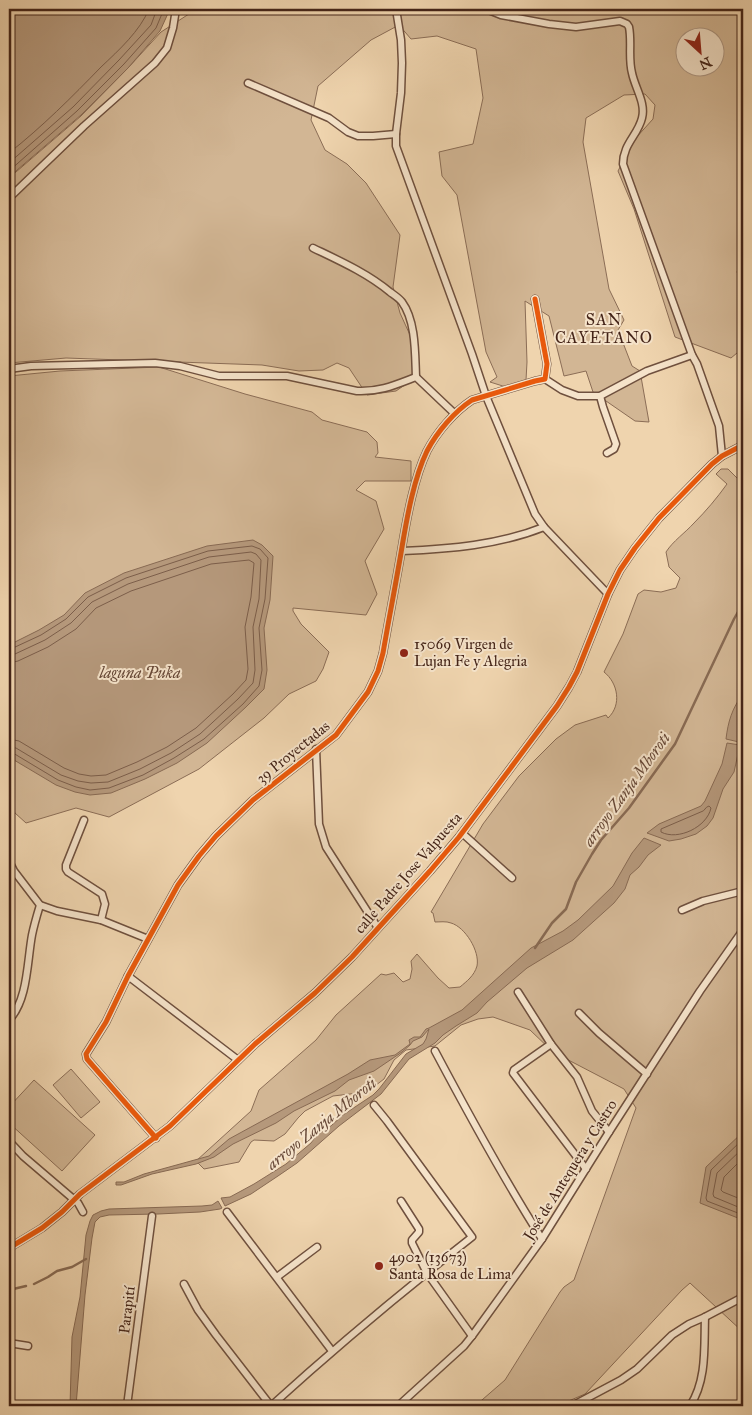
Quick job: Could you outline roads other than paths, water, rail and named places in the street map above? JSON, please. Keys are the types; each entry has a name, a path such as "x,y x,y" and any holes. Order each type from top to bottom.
{"street":[{"path":"9,198 84,126 155,63 168,48 176,9"},
{"path":"396,9 401,40 402,63 396,146 486,396 535,514 544,527 608,594"},
{"path":"486,9 500,15 576,27 620,22 627,24 630,30 630,63 634,83 643,106 642,119 626,150 623,164 719,426 722,456"},
{"path":"248,83 329,118 348,132 358,136 396,134"},
{"path":"313,248 361,271 402,301 411,323 416,377 455,414"},
{"path":"535,299 547,364 545,379 562,390 578,396 600,396 647,371 692,355"},
{"path":"9,369 31,366 155,363 180,366 218,376 287,376 366,392 379,391 416,377"},
{"name":"39 Proyectadas","path":"156,1138 86,1054 106,1022 128,976 178,885 199,856 216,836 253,800 336,735 368,692 378,671 383,653 412,499 422,464 428,450 440,432 455,414 472,400 545,379"},
{"path":"600,396 602,407 616,444 614,449 607,453"},
{"name":"calle Padre Jose Valpuesta","path":"9,1248 42,1228 74,1200 156,1138 277,1024 315,993 352,958 462,833 569,687 577,672 608,594 635,548 659,518 722,456 743,445"},
{"path":"402,551 453,549 484,544 544,527"},
{"path":"316,749 319,824 326,847 378,928"},
{"path":"84,820 66,869 102,894 105,904 101,920"},
{"path":"462,833 512,878"},
{"path":"9,861 14,871 40,905 57,912 101,920 148,939"},
{"path":"682,910 703,901 743,891"},
{"path":"9,1020 20,1002 40,905"},
{"name":"José de Antequera y Castro","path":"398,1406 464,1346 472,1336 542,1239 700,991 743,930"},
{"path":"128,976 238,1060"},
{"path":"518,992 551,1044 577,1077 592,1111 609,1132"},
{"path":"579,1014 647,1074"},
{"path":"551,1044 514,1070 513,1073 586,1169"},
{"path":"435,1051 474,1124 542,1239"},
{"path":"184,1284 198,1310 271,1406 332,1351 472,1237 374,1105"},
{"path":"9,1141 23,1156 78,1203 83,1212"},
{"path":"401,1201 419,1229 412,1243 427,1273 472,1336"},
{"path":"227,1212 332,1351"},
{"name":"Parapití","path":"127,1406 152,1216"},
{"path":"277,1277 317,1246"},
{"path":"572,1406 621,1380 637,1369 672,1335 689,1324 743,1296"},
{"path":"690,1406 700,1384 704,1368 705,1317"},
{"path":"9,1343 28,1346"}],"water":[{"path":"9,9 170,9 160,31 128,68 81,115 9,177"},
{"name":"laguna Puka","path":"253,540 262,545 273,556 270,600 264,628 267,670 264,689 207,743 177,763 145,779 111,793 90,795 56,785 9,757 9,645 64,615 85,593 124,573 207,546"},
{"path":"743,694 743,732 739,742 726,739 731,715"},
{"path":"727,743 740,745 734,772 723,789 713,818 707,826 696,834 669,841 647,833 659,824 701,806 722,764"},
{"path":"644,838 661,845 648,855 630,875 625,889 614,903 573,940 527,968 477,1013 409,1059 381,1094 339,1126 297,1163 251,1194 225,1206 221,1198 230,1197 286,1164 311,1143 316,1136 373,1095 406,1054 423,1044 429,1029 422,1037 413,1041 410,1045 402,1052 374,1071 349,1080 335,1091 233,1144 214,1157 196,1164 116,1185 116,1182 124,1182 144,1174 209,1156 229,1139 370,1060 395,1055 410,1044 409,1040 414,1037 420,1037 426,1029 462,1010 531,948 563,931 578,920 613,886 632,853"},
{"path":"743,1132 743,1220 700,1203 706,1167"},
{"path":"218,1201 222,1208 220,1209 200,1212 109,1215 100,1217 95,1222 85,1295 76,1406 70,1406 72,1337 80,1297 86,1235 93,1215 109,1209 202,1206 212,1205"}],"waterway":[{"name":"arroyo Zanja Mboroti","path":"535,948 552,923 566,909 576,882 601,840 629,808 675,744 743,603"},
{"path":"34,1284 57,1271 72,1267 86,1259"},
{"path":"9,1290 26,1286"}],"place":[{"name":"15069 Virgen de Lujan Fe y Alegria","path":"404,653"},
{"name":"4902 (13673) Santa Rosa de Lima","path":"379,1266"}],"district":[{"name":"SAN CAYETANO","path":"604,328"}]}
